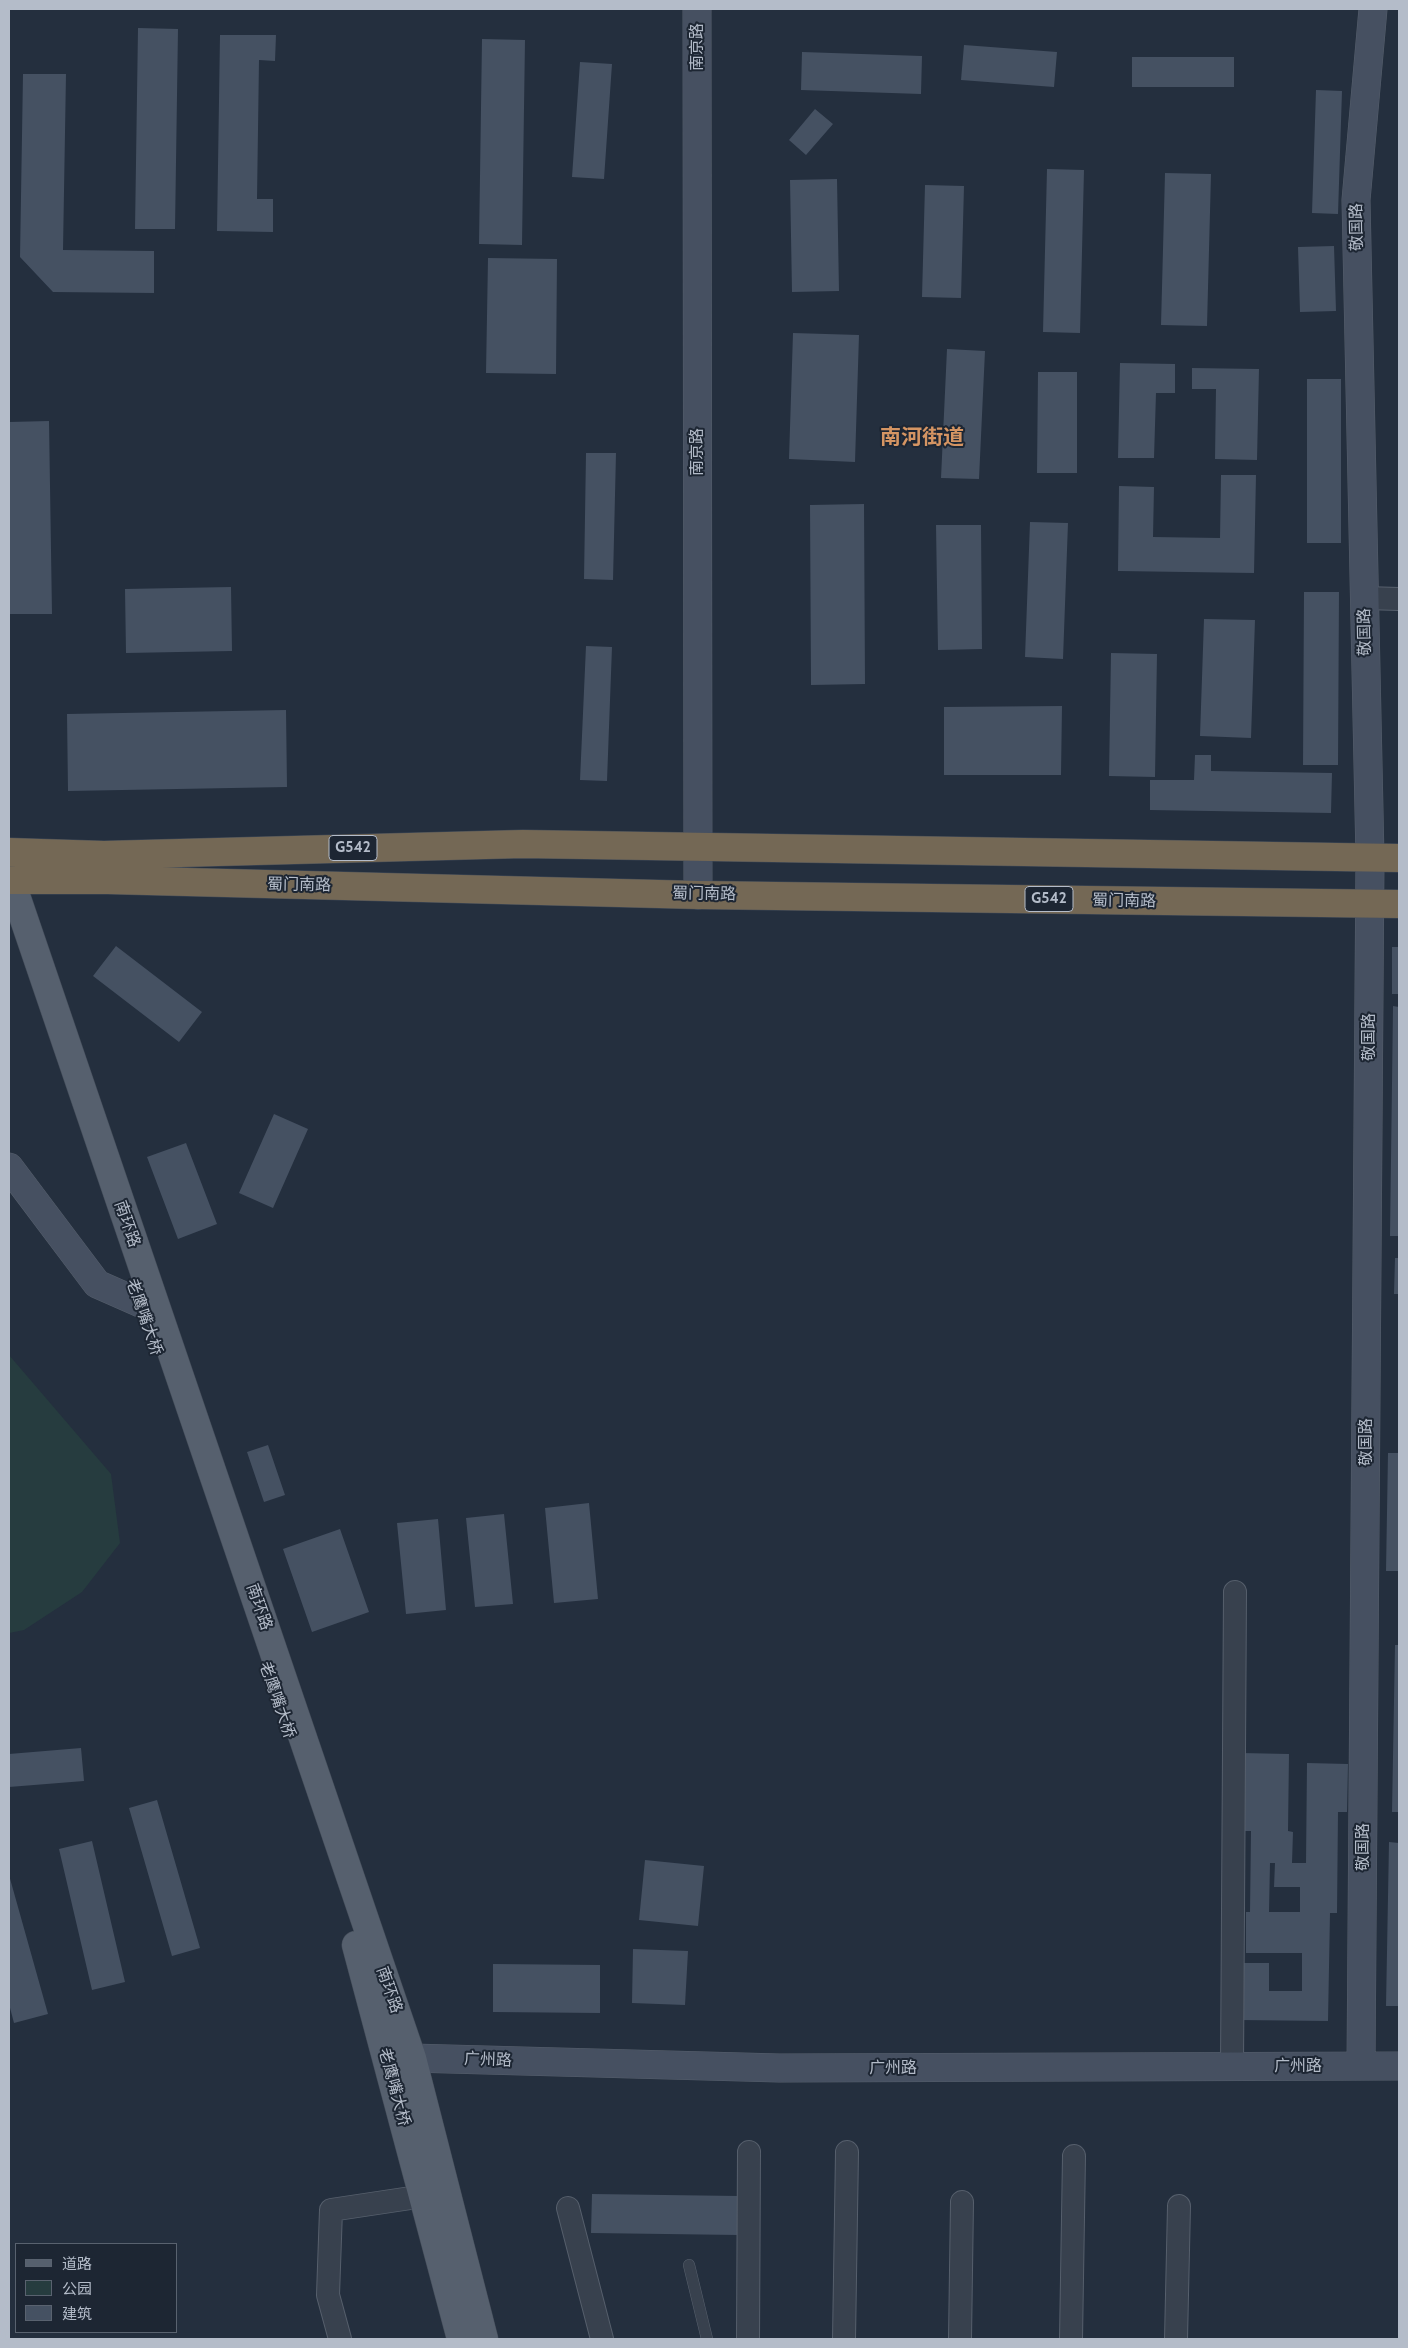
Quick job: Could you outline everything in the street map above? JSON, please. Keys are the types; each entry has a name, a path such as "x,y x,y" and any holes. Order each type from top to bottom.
{"highway":[{"name":"蜀门南路","path":"9,852 104,855 523,844 1399,858"},
{"name":"蜀门南路","path":"9,878 698,895 1399,904"}],"main road":[{"name":"南环路","path":"9,878 148,1306 399,2059 484,2339"},
{"name":"老鹰嘴大桥","path":"9,929 148,1306"},
{"name":"老鹰嘴大桥","path":"399,2059 424,2196 461,2339"}],"street":[{"name":"南京路","path":"697,9 698,895"},
{"name":"敬国路","path":"1361,2065 1370,858 1356,200 1373,9"},
{"path":"1365,598 1399,599"},
{"path":"9,1167 97,1284 148,1306"},
{"path":"1232,2066 1235,1592"},
{"name":"广州路","path":"399,2059 779,2068 1399,2066"},
{"path":"748,2339 749,2152"},
{"path":"844,2339 847,2152"},
{"path":"1071,2339 1074,2156"},
{"path":"340,2339 328,2295 331,2210 424,2196"},
{"path":"960,2339 962,2202"},
{"path":"1176,2339 1179,2206"},
{"path":"568,2208 602,2339"}],"lane":[{"path":"689,2265 707,2339"}],"green space":[{"path":"9,1355 111,1474 120,1543 82,1592 24,1630 9,1633"}],"building":[{"path":"138,28 178,29 175,229 135,229"},
{"path":"220,35 276,35 275,61 259,60 257,199 273,199 273,232 217,231"},
{"path":"482,39 525,40 522,245 479,244"},
{"path":"964,45 1057,52 1054,87 961,80"},
{"path":"802,52 922,56 921,94 801,90"},
{"path":"1132,57 1234,57 1234,87 1132,87"},
{"path":"580,62 612,64 604,179 572,177"},
{"path":"23,74 66,74 63,250 154,251 154,293 53,292 20,257"},
{"path":"1316,90 1342,91 1338,214 1312,213"},
{"path":"815,109 833,124 806,155 789,140"},
{"path":"1047,169 1084,170 1080,333 1043,332"},
{"path":"1165,173 1211,174 1207,326 1161,325"},
{"path":"837,179 839,291 792,292 790,180"},
{"path":"925,185 964,186 961,298 922,297"},
{"path":"1334,246 1336,311 1300,312 1298,247"},
{"path":"488,258 557,259 556,374 486,373"},
{"path":"793,333 859,335 855,462 789,459"},
{"path":"947,349 985,351 979,479 941,478"},
{"path":"1120,363 1175,364 1175,393 1156,393 1154,458 1118,458"},
{"path":"1192,368 1259,369 1257,460 1215,459 1216,389 1192,389"},
{"path":"1038,372 1077,372 1077,473 1037,473"},
{"path":"1307,379 1341,379 1341,543 1307,543"},
{"path":"49,421 52,614 9,614 9,422"},
{"path":"586,453 616,453 613,580 584,579"},
{"path":"1221,475 1256,475 1254,573 1118,571 1119,486 1154,487 1153,537 1220,538"},
{"path":"864,504 865,684 811,685 810,505"},
{"path":"1030,522 1068,523 1063,659 1025,657"},
{"path":"936,525 981,525 982,649 938,650"},
{"path":"231,587 232,651 126,653 125,589"},
{"path":"1304,592 1339,592 1338,765 1303,765"},
{"path":"1204,619 1255,620 1251,738 1200,736"},
{"path":"586,646 612,647 607,781 580,780"},
{"path":"1111,653 1157,654 1155,777 1109,776"},
{"path":"1062,706 1061,775 944,775 944,707"},
{"path":"286,710 287,787 68,791 67,714"},
{"path":"1195,755 1211,755 1211,771 1332,773 1331,813 1150,810 1150,780 1194,780"},
{"path":"116,946 202,1012 179,1042 93,976"},
{"path":"1392,947 1399,947 1399,994 1392,994"},
{"path":"1393,1006 1399,1007 1399,1236 1390,1236"},
{"path":"274,1114 308,1129 273,1208 239,1193"},
{"path":"186,1143 217,1224 178,1239 147,1157"},
{"path":"1395,1258 1399,1258 1399,1294 1394,1294"},
{"path":"268,1445 285,1495 264,1502 247,1452"},
{"path":"1388,1453 1399,1453 1399,1571 1386,1571"},
{"path":"589,1503 598,1599 554,1603 545,1508"},
{"path":"504,1514 513,1604 475,1607 466,1518"},
{"path":"438,1519 446,1610 406,1614 397,1523"},
{"path":"340,1529 369,1612 312,1632 283,1549"},
{"path":"1395,1645 1399,1645 1399,1812 1392,1812"},
{"path":"81,1748 84,1781 9,1787 9,1754"},
{"path":"1241,1753 1289,1754 1288,1831 1293,1832 1292,1863 1306,1863 1307,1763 1348,1764 1347,1812 1338,1812 1337,1913 1330,1913 1328,2021 1239,2020 1240,1963 1269,1963 1269,1991 1302,1991 1302,1953 1246,1953 1246,1912 1250,1912 1251,1831 1243,1831","holes":["1270,1863 1275,1863 1274,1887 1300,1887 1300,1912 1269,1912"]},
{"path":"157,1800 200,1948 172,1956 129,1808"},
{"path":"92,1841 125,1982 92,1990 59,1849"},
{"path":"1389,1842 1399,1843 1399,2006 1386,2006"},
{"path":"645,1860 704,1866 698,1926 639,1920"},
{"path":"9,1875 48,2014 14,2023 9,2004"},
{"path":"633,1949 688,1951 685,2005 632,2003"},
{"path":"493,1964 600,1965 600,2013 493,2012"},
{"path":"592,2194 739,2196 738,2235 591,2233"}],"district":[{"name":"南河街道","path":"922,438"}]}
